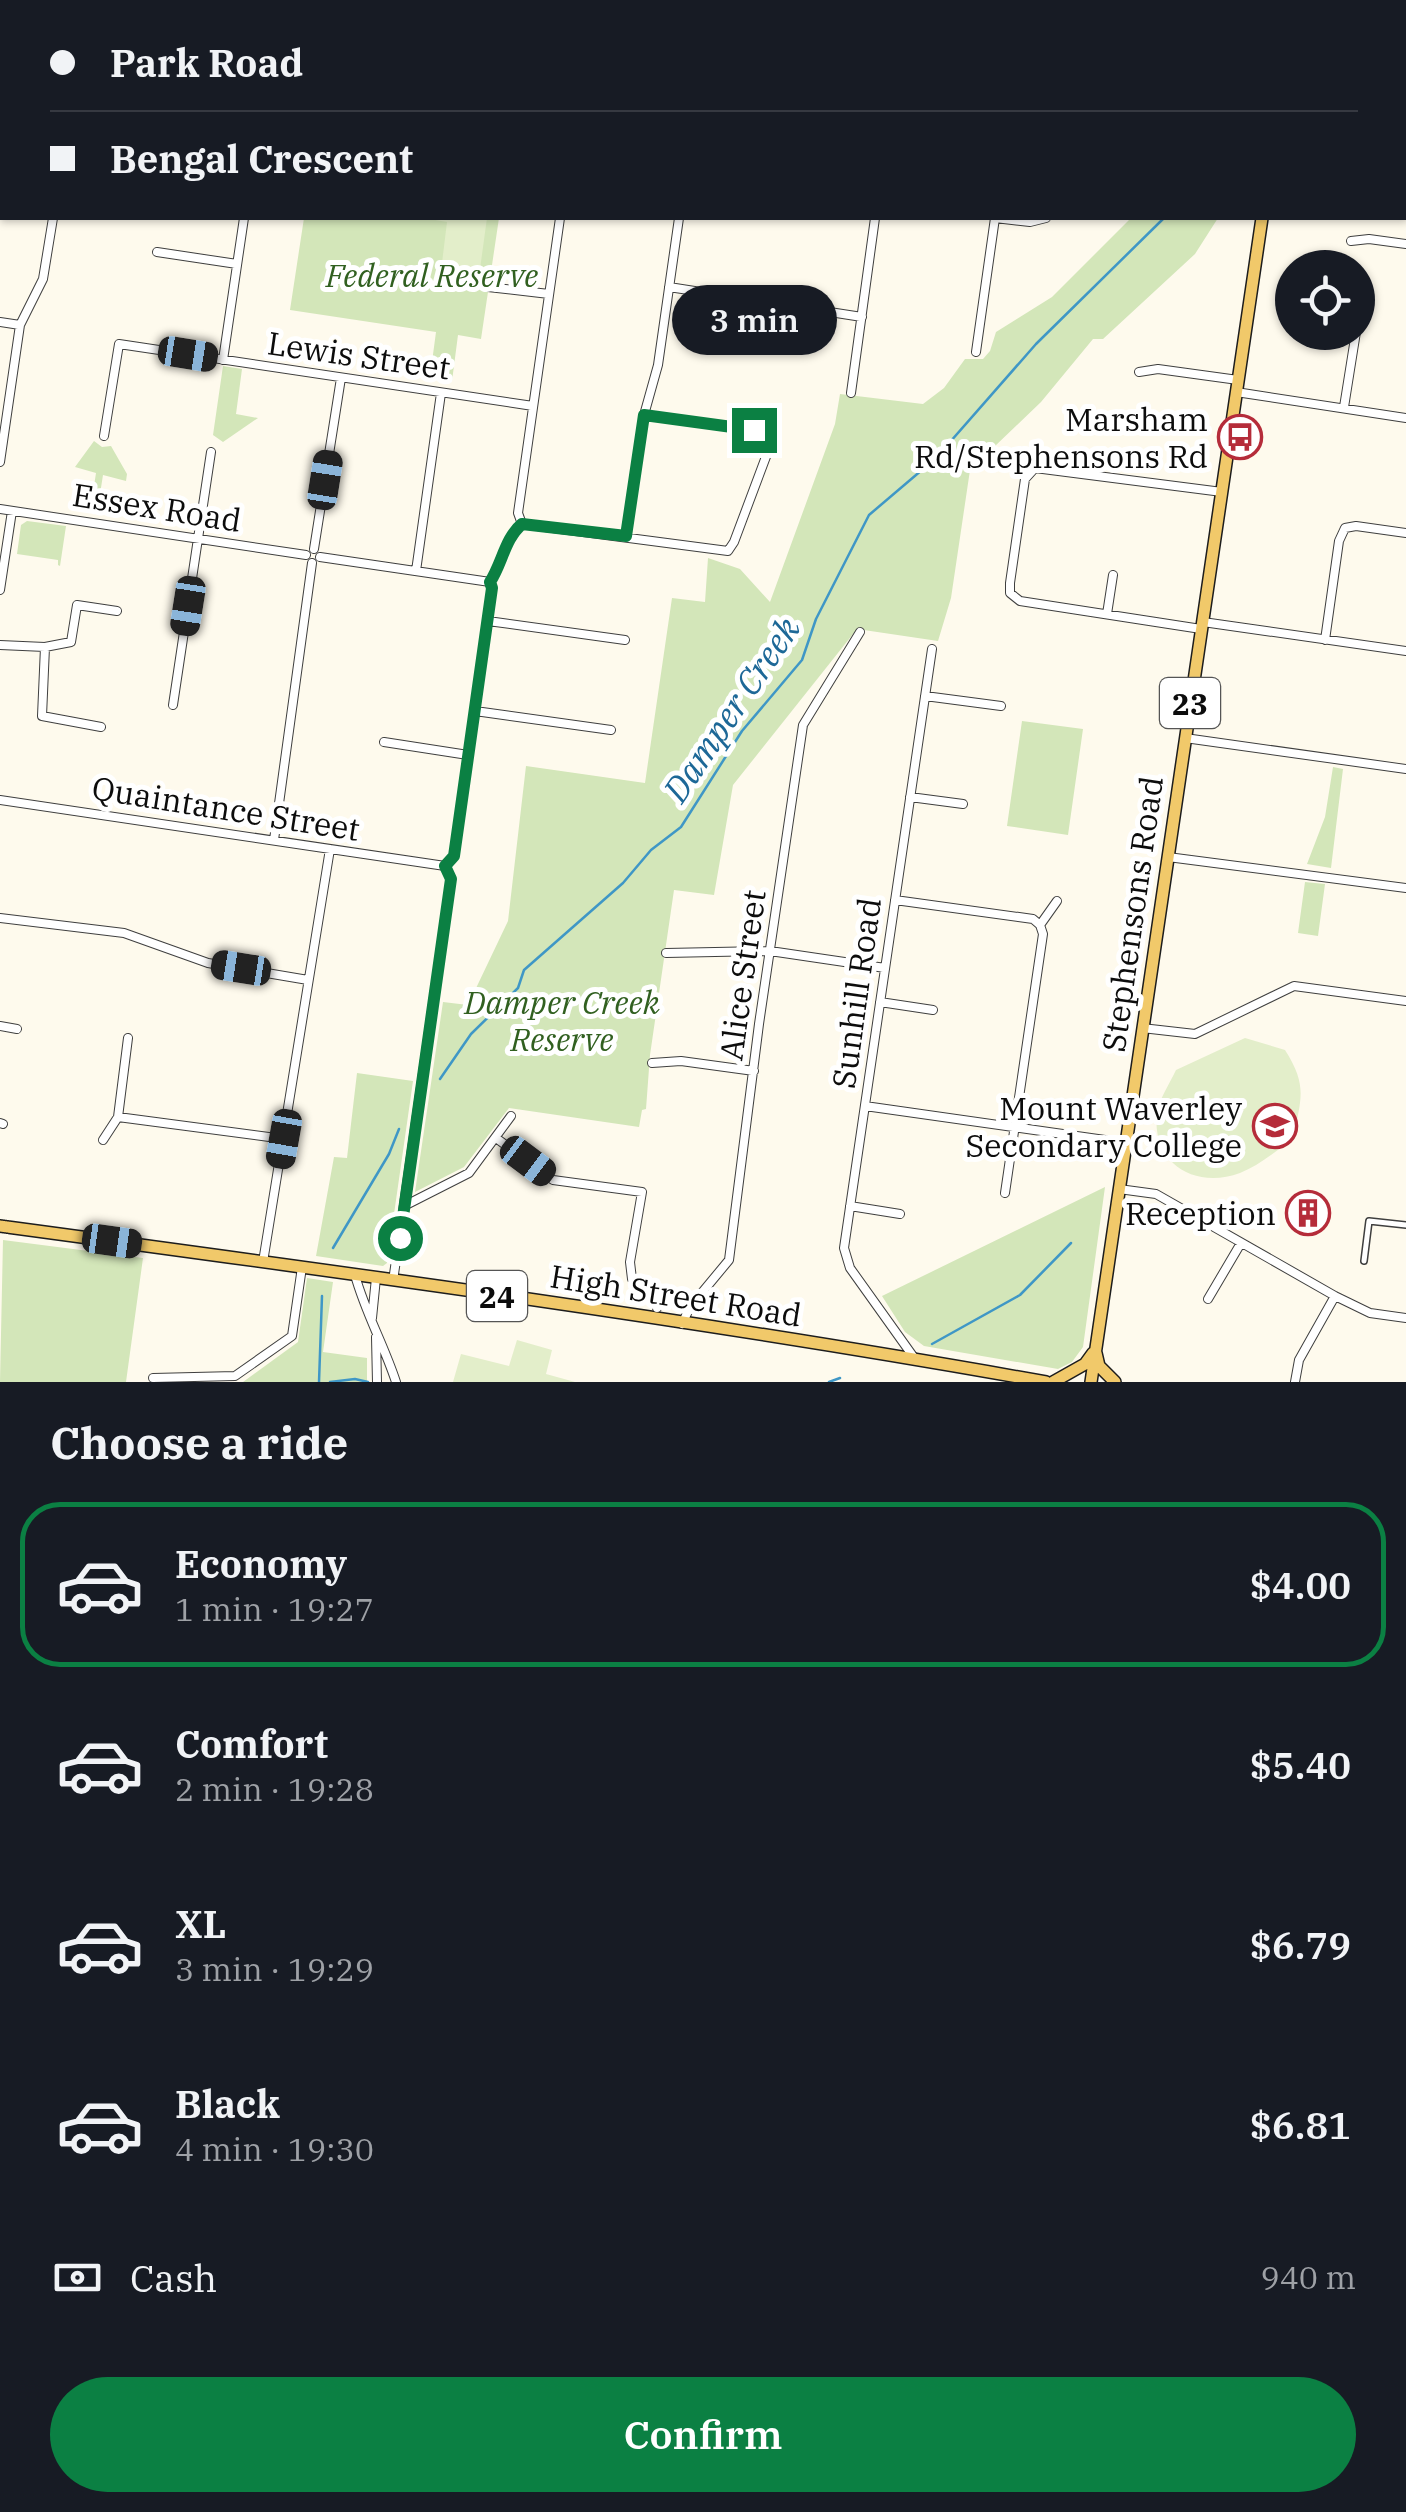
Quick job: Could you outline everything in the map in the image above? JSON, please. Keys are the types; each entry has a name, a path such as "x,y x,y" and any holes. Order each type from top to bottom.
{"main road":[{"name":"Stephensons Road","path":"1092,1382 1262,220"},
{"name":"High Street Road","path":"0,1226 393,1280 914,1359 992,1377 1049,1382"},
{"path":"1049,1382 1085,1364 1095,1349"},
{"path":"1095,1349 1099,1366 1115,1382"}],"street":[{"path":"0,462 20,326 43,279 53,220"},
{"path":"223,360 244,220"},
{"path":"522,524 518,513 560,220"},
{"path":"626,536 644,415 658,365 679,220"},
{"path":"852,393 875,220"},
{"path":"976,352 995,220"},
{"path":"1012,220 1038,220"},
{"path":"1351,241 1406,244"},
{"path":"157,252 237,264"},
{"path":"669,286 862,317"},
{"path":"488,287 549,294"},
{"path":"0,322 20,326"},
{"name":"Lewis Street","path":"104,436 119,344 534,406"},
{"path":"1344,407 1353,350"},
{"path":"1139,372 1158,368 1406,418"},
{"path":"274,840 341,378"},
{"path":"416,571 441,393"},
{"path":"393,1280 451,879 445,866 454,856 488,621 490,582 512,532 522,524 728,551 770,446 764,435 754,430 644,415"},
{"path":"174,704 211,452"},
{"path":"1222,492 1042,467 1030,470 1025,479 1010,592 1020,601 1107,614 1406,651"},
{"name":"Essex Road","path":"0,510 490,582"},
{"path":"0,590 12,510"},
{"path":"1325,640 1339,541 1345,528 1406,533"},
{"path":"1107,614 1113,575"},
{"path":"0,645 45,647 72,642 77,604 117,611"},
{"path":"488,621 625,640"},
{"name":"Alice Street","path":"682,1324 690,1307 729,1260 803,725 860,632"},
{"path":"45,647 42,716 101,727"},
{"name":"Sunhill Road","path":"914,1359 850,1268 844,1248 932,649"},
{"path":"925,696 1001,706"},
{"path":"475,711 611,730"},
{"path":"1186,738 1406,769"},
{"path":"384,742 468,754"},
{"path":"910,798 963,804"},
{"name":"Quaintance Street","path":"0,800 445,866"},
{"path":"263,1262 330,849"},
{"path":"1168,857 1406,888"},
{"path":"895,900 1034,919 1040,925 1043,934 1004,1193"},
{"path":"1040,925 1058,901"},
{"path":"0,918 124,933 208,963 308,980"},
{"path":"666,953 770,950 885,968"},
{"path":"1142,1028 1195,1034 1294,986 1406,1001"},
{"path":"880,1002 932,1010"},
{"path":"0,1026 17,1028"},
{"path":"104,1140 118,1116 128,1038"},
{"path":"652,1063 681,1061 754,1071"},
{"path":"865,1106 1126,1142"},
{"path":"118,1116 284,1139"},
{"path":"404,1206 469,1173 510,1116"},
{"path":"496,1138 553,1180 642,1192 630,1262 632,1278 657,1297 657,1308"},
{"path":"1119,1189 1156,1194 1336,1296 1370,1312 1406,1318"},
{"path":"850,1206 900,1214"},
{"path":"1364,1261 1369,1220 1406,1225"},
{"path":"1208,1299 1240,1243"},
{"path":"152,1378 235,1376 292,1336 302,1267"},
{"path":"355,1275 362,1302 396,1382"},
{"path":"372,1318 376,1278"},
{"path":"1295,1382 1299,1360 1336,1296"},
{"path":"376,1330 377,1382"},
{"path":"888,1355 894,1331"}],"green space":[{"name":"Federal Reserve","path":"304,220 499,220 481,339 458,335 452,381 430,377 436,332 290,310"},
{"path":"436,220 487,220 480,269 442,263 447,222"},
{"name":"Damper Creek Reserve","path":"1129,220 1217,220 1195,254 1103,339 1093,339 1041,402 970,470 951,598 938,641 857,629 733,785 714,895 674,890 646,1109 642,1110 639,1127 509,1108 464,1167 415,1192 443,1002 468,1005 508,921 526,766 645,783 672,598 705,602 708,558 740,569 770,602 835,424 840,394 923,404 944,388 965,359 983,359 996,332 1052,297"},
{"path":"223,366 242,369 236,414 258,418 223,442 213,435"},
{"path":"94,441 102,447 111,446 127,474 126,481 103,475 97,513 90,512 96,473 75,467"},
{"path":"27,521 66,526 60,566 58,560 17,554 21,525"},
{"path":"1022,721 1083,729 1068,835 1007,826"},
{"path":"1333,767 1343,769 1331,868 1307,864 1325,817"},
{"path":"1305,882 1325,884 1318,936 1298,933"},
{"path":"1245,1038 1285,1050 1297,1073 1301,1093 1293,1139 1240,1173 1207,1178 1192,1175 1179,1168 1161,1146 1157,1131 1160,1102 1176,1070"},
{"name":"Damper Creek Reserve","path":"357,1073 413,1081 387,1263 383,1266 316,1256 334,1157 347,1158"},
{"path":"1105,1187 1083,1347 1072,1362 1058,1369 924,1346 905,1332 882,1296"},
{"path":"3,1240 143,1258 126,1382 0,1382"},
{"path":"307,1278 333,1282 323,1352 367,1358 367,1382 243,1382 298,1342"},
{"path":"517,1340 552,1350 546,1374 575,1382 453,1382 461,1354 509,1366"}],"waterway":[{"name":"Damper Creek","path":"440,1079 471,1034 518,988 524,970 623,883 651,850 681,827 742,731 802,660 816,619 869,515 936,458 1036,344 1162,220"},
{"name":"Damper Creek","path":"333,1248 389,1154 399,1129"},
{"path":"932,1344 1020,1295 1071,1243"},
{"name":"Damper Creek","path":"319,1382 322,1296"},
{"path":"829,1382 840,1378"},
{"path":"330,1382 368,1382"}],"place":[{"name":"Marsham Rd/Stephensons Rd","path":"1240,437"},
{"name":"Mount Waverley Secondary College","path":"1275,1126"},
{"name":"Reception","path":"1308,1213"}],"route":[{"path":"400,1238 451,879 445,866 454,856 490,582 512,532 522,524 626,536 644,415 754,430"}]}
